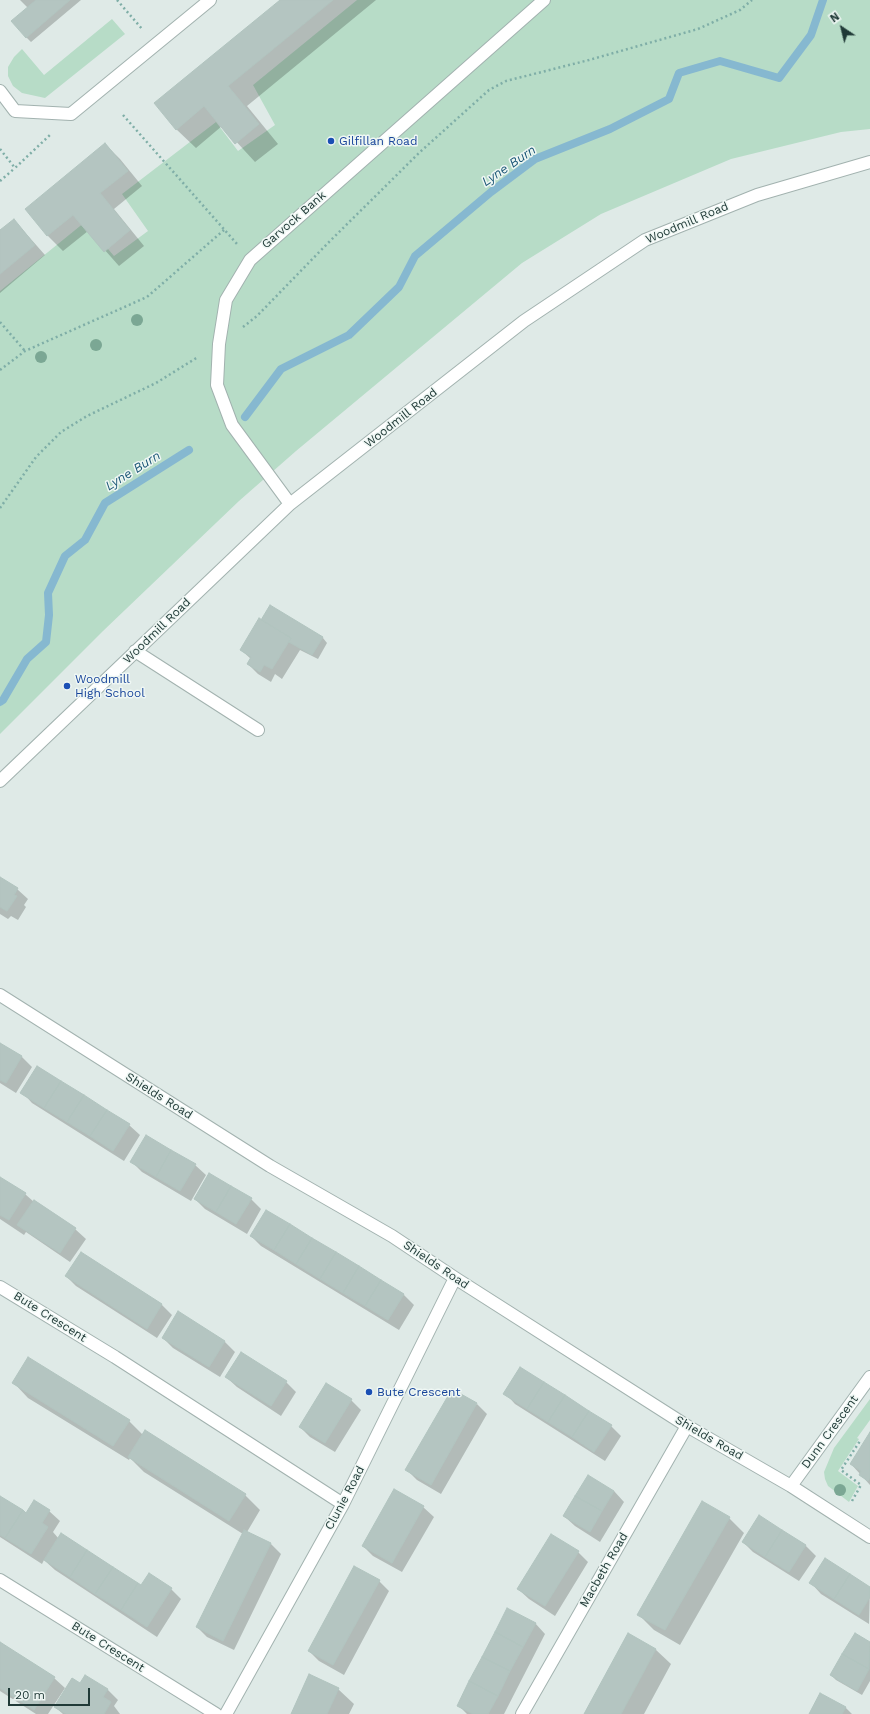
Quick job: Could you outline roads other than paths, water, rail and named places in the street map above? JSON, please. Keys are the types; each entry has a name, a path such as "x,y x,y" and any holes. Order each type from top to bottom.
{"street":[{"path":"0,91 15,111 71,114 210,0"},
{"name":"Garvock Bank","path":"290,504 232,425 218,385 219,344 226,300 250,260 544,0"},
{"name":"Woodmill Road","path":"0,781 290,504 524,321 645,240 757,194 870,162"},
{"path":"135,651 258,730"},
{"name":"Shields Road","path":"0,995 270,1166 392,1236 687,1426 791,1486 870,1537"},
{"name":"Clunie Road","path":"226,1714 343,1504 455,1278"},
{"name":"Bute Crescent","path":"0,1287 115,1357 343,1504"},
{"name":"Dunn Crescent","path":"791,1486 870,1377"},
{"name":"Macbeth Road","path":"522,1714 687,1426"},
{"name":"Bute Crescent","path":"0,1580 216,1714"}],"waterway":[{"name":"Lyne Burn","path":"245,417 281,369 349,335 399,287 415,256 491,192 535,159 610,129 669,99 679,73 720,61 779,78 811,35 823,0"},
{"name":"Lyne Burn","path":"0,702 3,700 27,659 46,642 49,615 48,593 65,556 85,540 105,503 189,450"}],"place":[{"name":"Gilfillan Road","path":"331,141"},
{"name":"Woodmill High School","path":"67,686"},
{"name":"Bute Crescent","path":"369,1392"}]}
